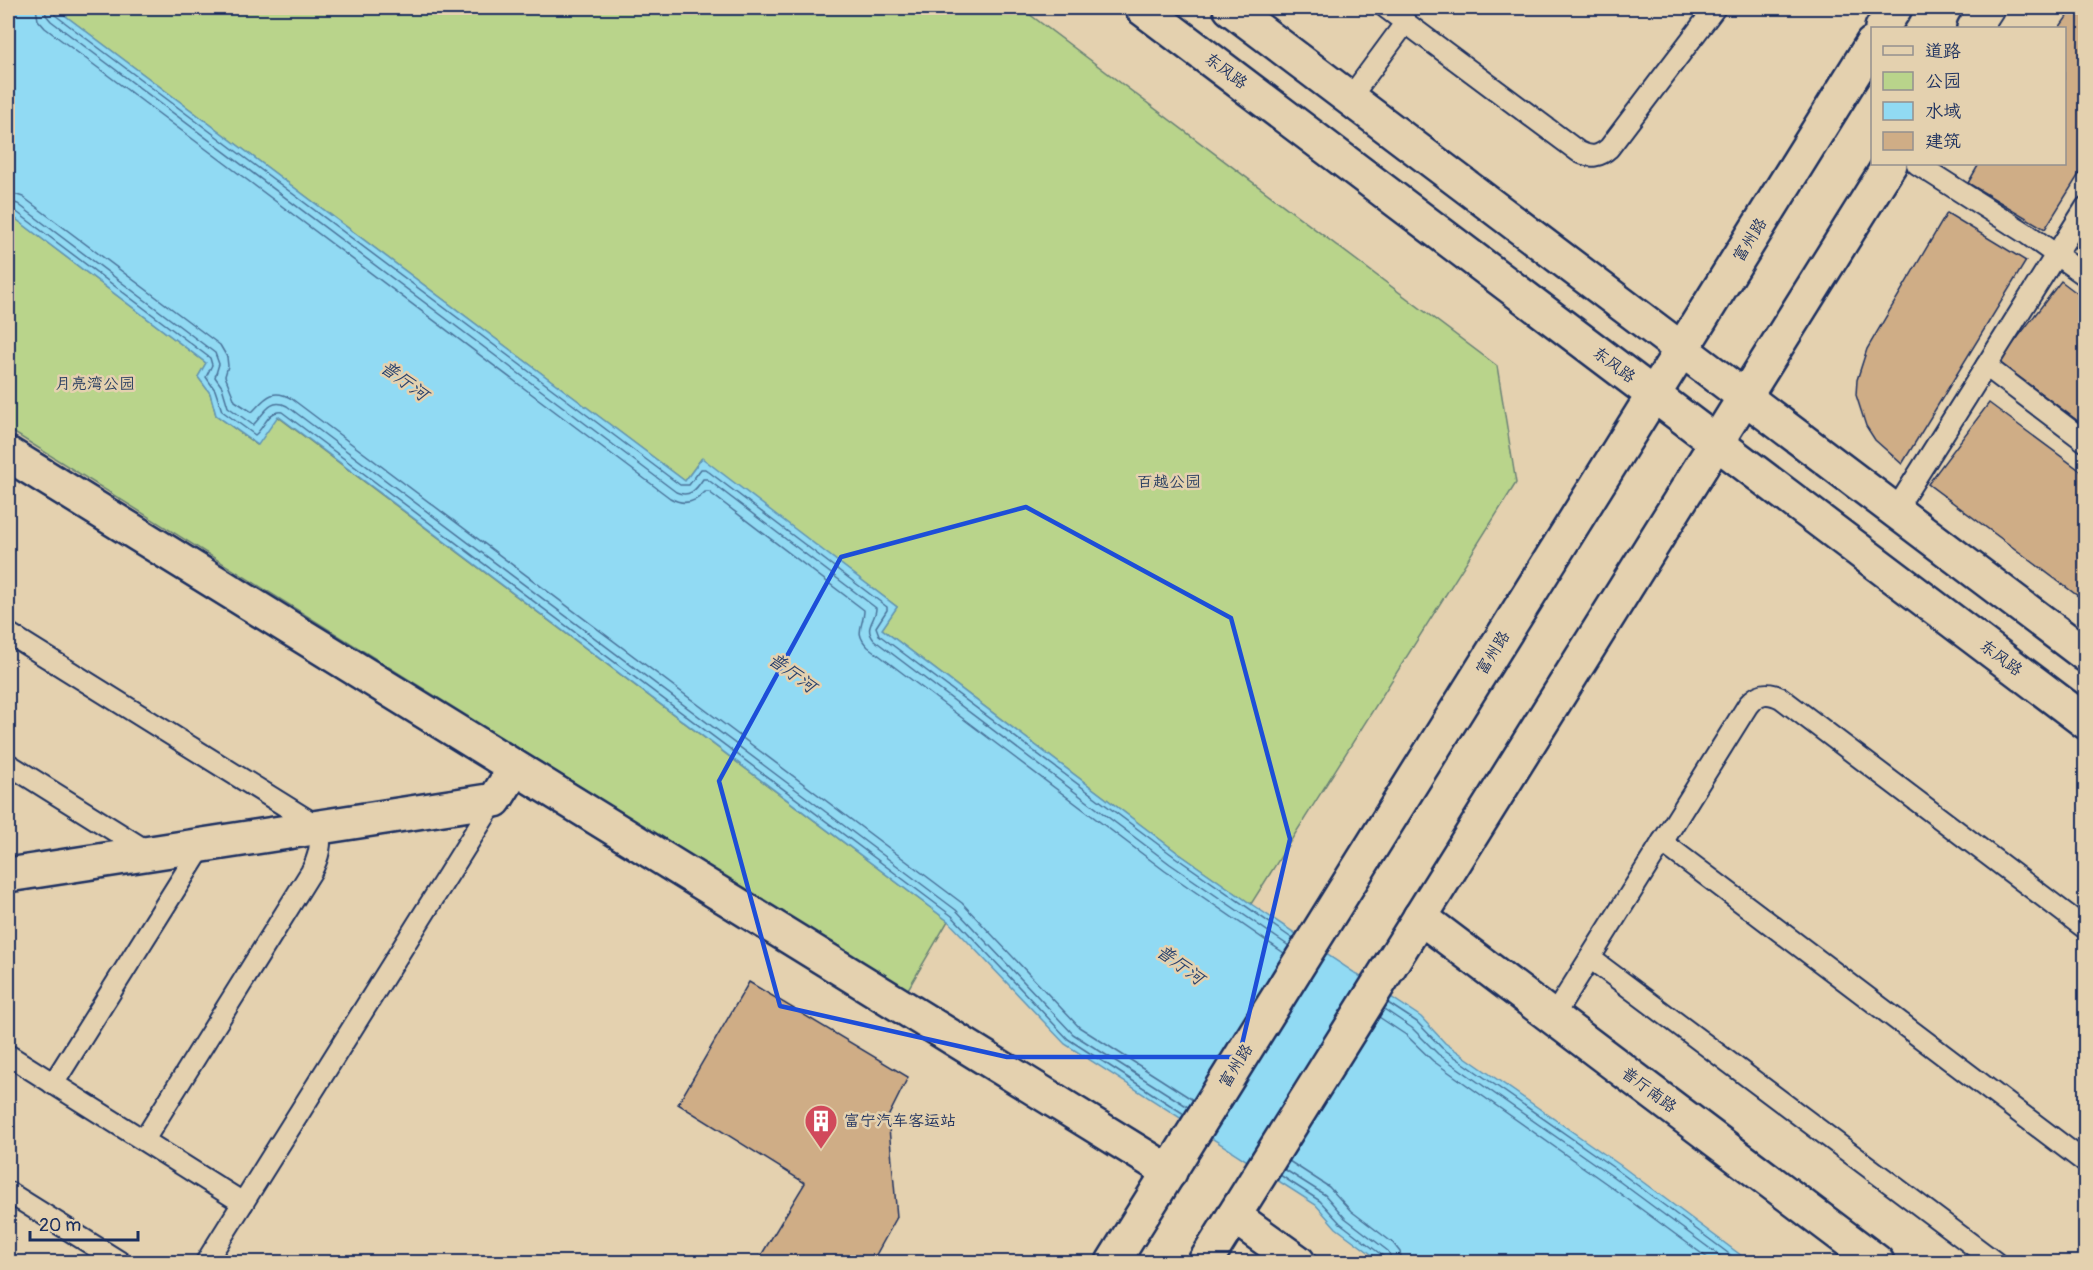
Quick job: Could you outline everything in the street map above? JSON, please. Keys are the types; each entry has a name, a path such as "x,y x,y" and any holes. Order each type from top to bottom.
{"main road":[{"name":"东风路","path":"1142,8 2085,722"},
{"path":"1230,8 2085,655"},
{"path":"1883,27 1895,8"},
{"path":"1975,27 1987,8"},
{"name":"富州路","path":"1113,1263 1871,46"},
{"path":"1205,1263 1889,165"},
{"path":"8,454 1170,1172"},
{"path":"8,875 495,800 515,768"},
{"name":"普厅南路","path":"1420,917 1877,1263"},
{"path":"1234,1216 1298,1263"}],"lane":[{"path":"1386,8 1587,156 1597,156 1609,148 1715,8"},
{"path":"1350,98 1406,22"},
{"path":"1919,165 1997,214 2085,276"},
{"path":"1895,511 2085,207"},
{"path":"1986,366 2085,442"},
{"path":"8,633 319,827 320,850 311,872 144,1140"},
{"path":"1553,1017 1748,705 1754,697 1763,693 1772,694 1790,705 2085,929"},
{"path":"8,764 150,853"},
{"path":"206,1263 495,800"},
{"path":"1662,842 2085,1163"},
{"path":"53,1084 203,845"},
{"path":"1590,958 1995,1263"},
{"path":"8,1055 243,1203"},
{"path":"8,1192 120,1263"}],"highlighted area":[{"path":"1026,507 1231,618 1290,839 1239,1057 1007,1057 780,1006 719,781 841,557"}],"green space":[{"name":"百越公园","path":"55,8 1021,8 1497,366 1516,483 1251,904 1178,853 882,629 897,607 701,459 685,481"},
{"name":"月亮湾公园","path":"8,213 206,363 198,377 210,393 216,415 257,445 277,416 948,921 907,991 8,429"}],"water":[{"name":"普厅河","path":"8,8 55,8 685,481 702,458 897,607 882,629 1178,853 1421,1017 1445,1043 1620,1165 1750,1262 1382,1262 1336,1228 1316,1205 1065,1044 948,921 278,416 258,445 216,415 210,393 198,377 206,363 8,213"}],"building":[{"path":"2073,8 2086,8 2086,163 2045,229 1968,183 1978,165 2066,165 2066,27 2060,27"},
{"path":"1947,213 2026,261 1902,464 1875,440 1866,426 1856,395 1857,380 1867,349"},
{"path":"2086,226 2086,255 2071,245"},
{"path":"2061,281 2086,300 2086,427 1999,362"},
{"path":"1989,403 2086,475 2086,602 1928,484"},
{"name":"富宁汽车客运站","path":"749,982 908,1077 888,1117 897,1217 872,1262 757,1262 805,1183 678,1104"}],"place":[{"name":"富宁汽车客运站","path":"821,1150"}]}
